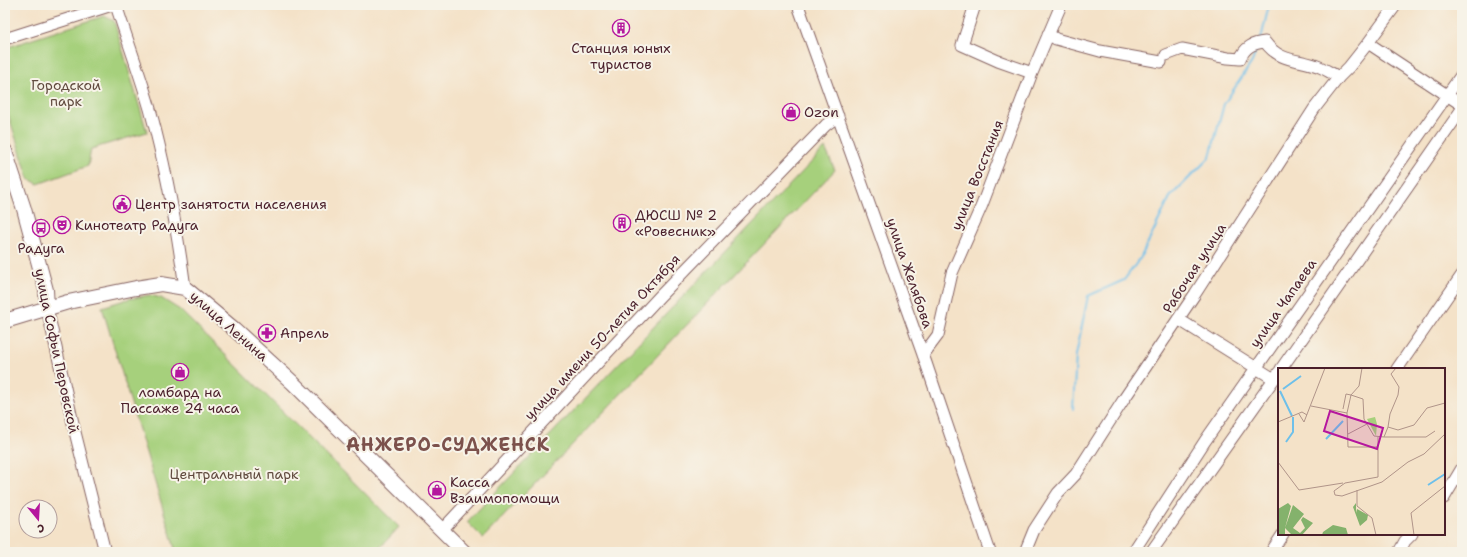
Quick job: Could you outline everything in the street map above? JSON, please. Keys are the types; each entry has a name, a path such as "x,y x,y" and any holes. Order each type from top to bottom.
{"main road":[{"name":"улица Софьи Перовской","path":"5,151 24,209 46,290 47,308"},
{"path":"5,320 68,302 136,288 160,284 185,288"},
{"name":"улица Ленина","path":"185,288 234,329 292,382 464,552"}],"street":[{"path":"5,38 112,5"},
{"name":"улица Ленина","path":"116,5 150,109 164,165 178,239 185,288"},
{"name":"улица Желябова","path":"798,5 923,355 990,552"},
{"path":"975,5 962,45 998,61 1032,73"},
{"name":"улица Восстания","path":"923,355 938,335 952,273 982,205 1032,73 1061,5"},
{"name":"Рабочая улица","path":"1025,552 1034,530 1058,493 1076,474 1314,109 1339,77 1349,67 1396,5"},
{"path":"1048,34 1056,39 1100,51 1164,58 1182,49 1240,59 1243,51 1255,43 1265,42 1272,51 1294,61 1321,67 1339,77"},
{"path":"1368,42 1448,95 1462,106"},
{"name":"улица Чапаева","path":"1133,552 1205,441 1462,74"},
{"path":"1282,368 1462,109"},
{"name":"улица имени 50-летия Октября","path":"442,530 660,296 826,125 838,116"},
{"path":"1398,368 1462,275"},
{"name":"улица Софьи Перовской","path":"47,308 75,432 105,552"},
{"path":"1151,552 1277,376 1256,368 1178,319"},
{"path":"1445,496 1462,468"},
{"path":"1271,552 1282,535"},
{"path":"1399,552 1405,541 1411,535"}],"green space":[{"name":"Городской парк","path":"104,16 114,21 147,132 91,149 88,166 38,184 29,179 5,105 5,48"},
{"path":"825,148 835,170 483,538 467,522"},
{"name":"Центральный парк","path":"150,295 161,298 180,310 399,527 376,552 176,552 102,307 128,299"}],"waterway":[{"path":"1261,39 1269,5"},
{"path":"1073,409 1076,355 1088,296 1124,280 1141,257 1170,197 1210,157 1224,104 1252,62 1257,48"}],"place":[{"name":"Станция юных туристов","path":"621,28"},
{"name":"Ozon","path":"791,112"},
{"name":"Центр занятости населения","path":"122,204"},
{"name":"ДЮСШ № 2 «Ровесник»","path":"622,223"},
{"name":"Кинотеатр Радуга","path":"62,225"},
{"name":"Радуга","path":"41,228"},
{"name":"Апрель","path":"267,333"},
{"name":"ломбард на Пассаже 24 часа","path":"180,372"},
{"name":"Касса Взаимопомощи","path":"437,490"}],"district":[{"name":"АНЖЕРО-СУДЖЕНСК","path":"448,445"}]}
